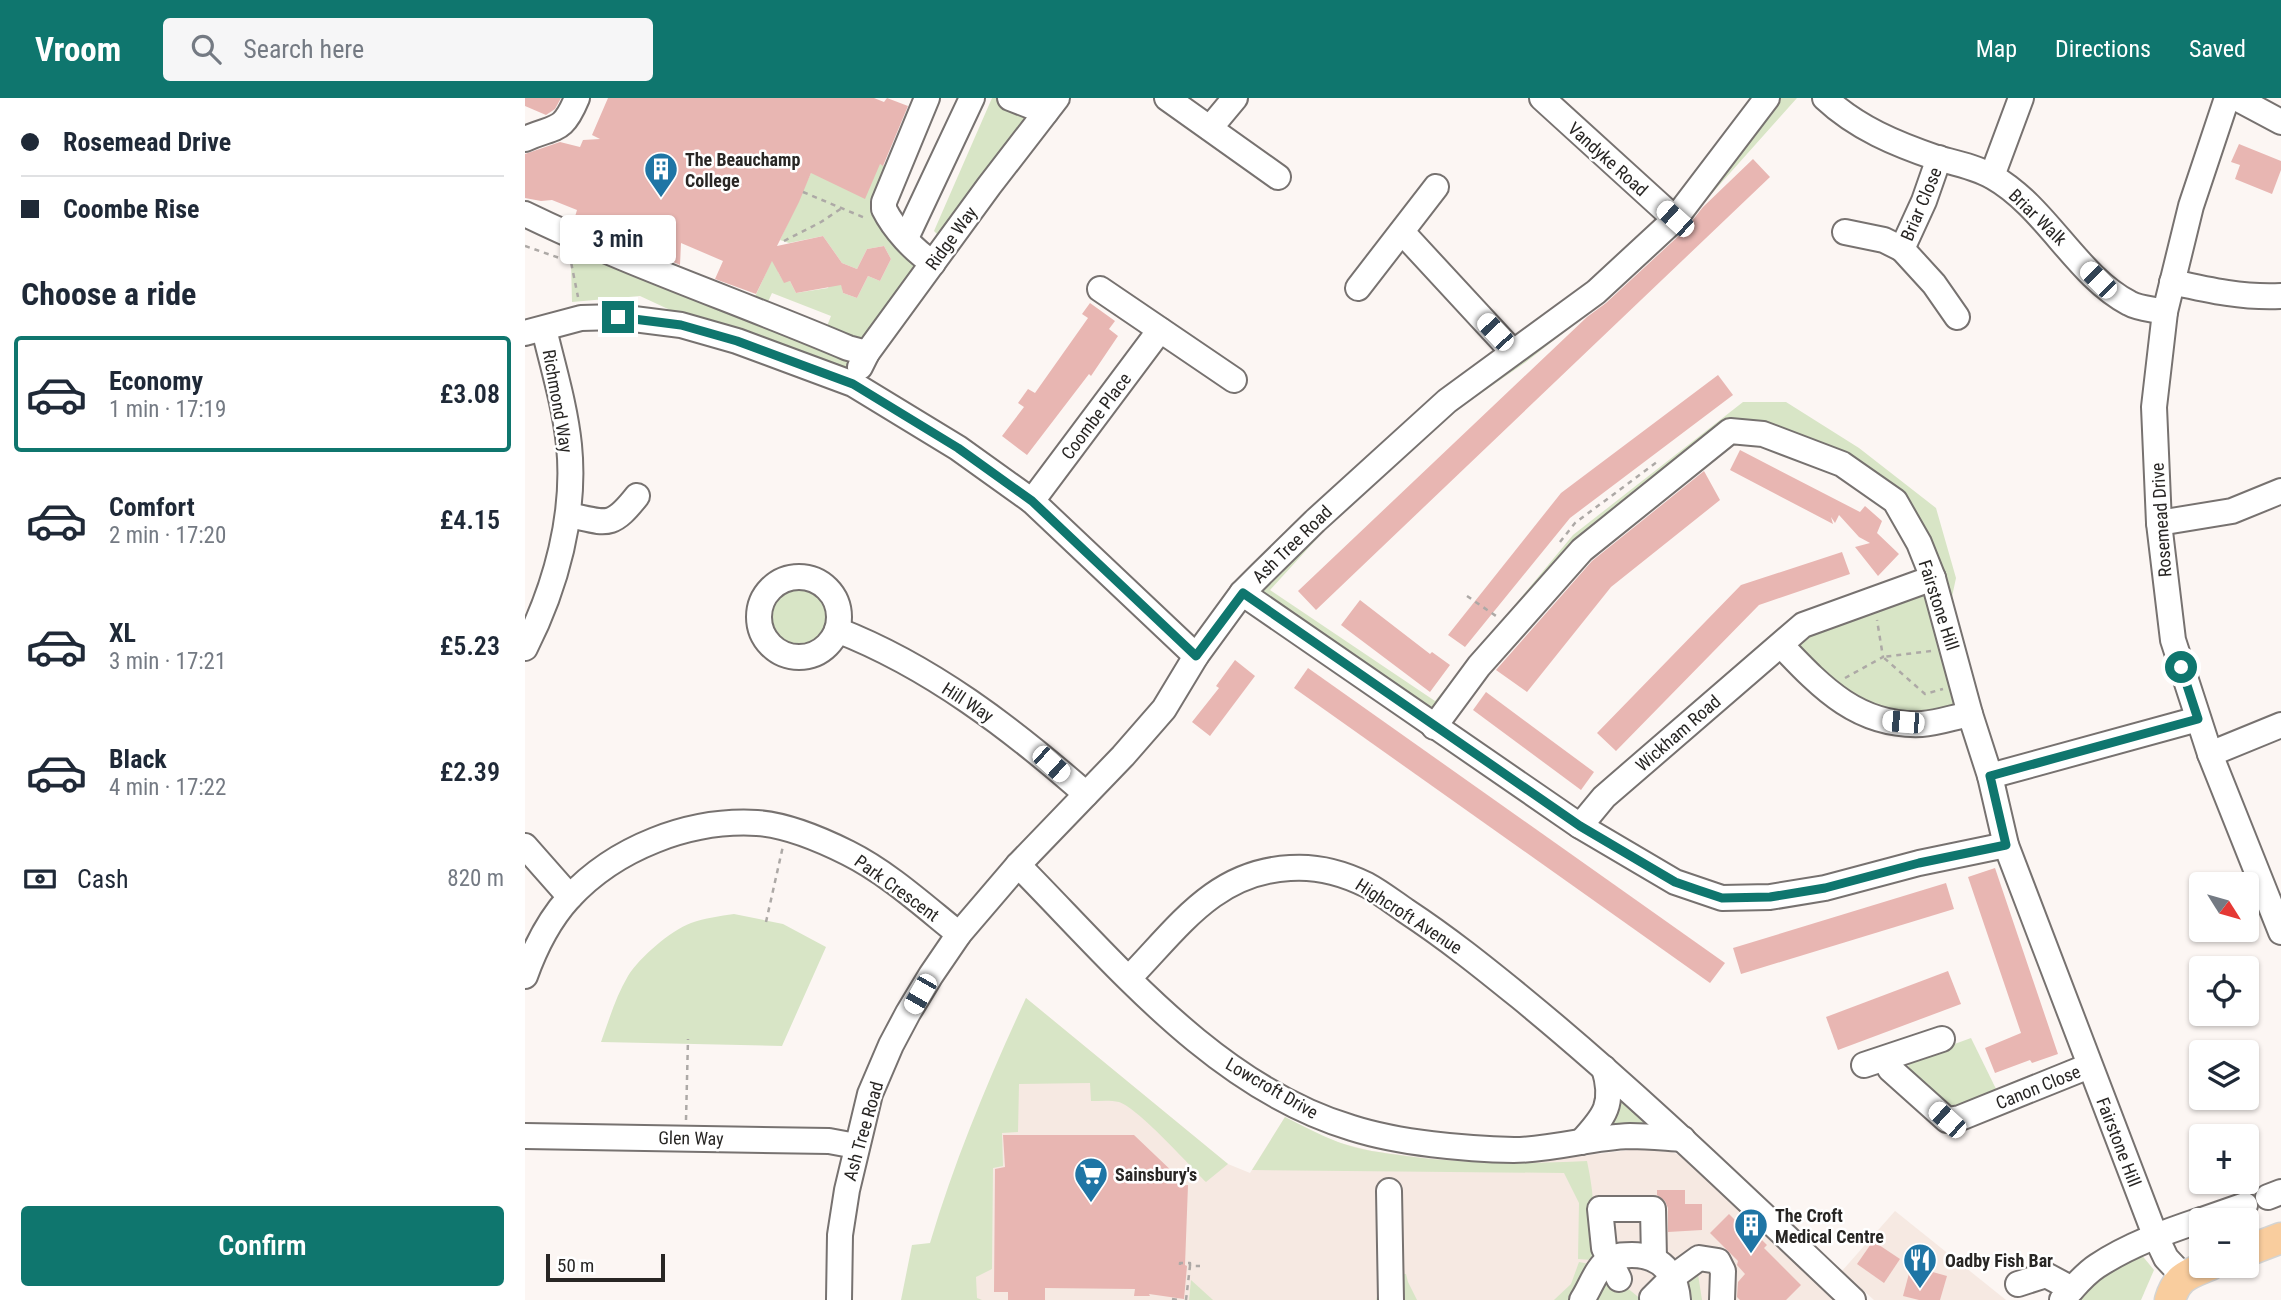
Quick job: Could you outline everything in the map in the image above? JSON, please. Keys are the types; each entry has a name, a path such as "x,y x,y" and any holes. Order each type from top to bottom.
{"main road":[{"path":"2259,1246 2281,1238"}],"street":[{"path":"525,139 561,126 569,118 577,98"},
{"path":"927,98 884,202 884,209 923,257 933,263"},
{"path":"906,238 972,98"},
{"path":"1010,98 1051,105"},
{"path":"1167,98 1278,177"},
{"path":"1210,128 1235,98"},
{"name":"Vandyke Road","path":"1542,98 1675,219"},
{"name":"Ash Tree Road","path":"839,1300 840,1235 846,1190 870,1094 891,1045 931,975 959,934 1018,865 1164,709 1196,656 1243,593 1315,521 1447,401 1596,292 1675,219 1767,98"},
{"name":"Briar Walk","path":"1825,98 1857,124 1908,148 1992,176 2041,217 2109,290 2131,305 2165,312"},
{"path":"1992,176 2021,98"},
{"name":"Rosemead Drive","path":"2227,98 2191,206 2165,312 2154,407 2159,523 2173,640 2210,754 2281,932"},
{"path":"2236,98 2281,122"},
{"name":"Ridge Way","path":"853,384 867,353 1051,105"},
{"name":"Briar Close","path":"1902,249 1940,158"},
{"path":"1358,288 1436,187"},
{"path":"525,214 604,250 848,348 867,353"},
{"path":"1402,232 1513,352"},
{"name":"Briar Close","path":"1845,232 1884,240 1902,249 1934,284 1957,317"},
{"path":"2172,282 2222,293 2256,297 2281,296"},
{"path":"1100,289 1234,380"},
{"path":"737,341 749,307"},
{"path":"535,331 581,318 618,317 681,325 737,341 853,384 958,448 1032,501 1196,656"},
{"name":"Coombe Place","path":"1032,501 1160,330"},
{"name":"Richmond Way","path":"525,648 538,623 569,515 569,445 560,393 535,331"},
{"name":"Fairstone Hill","path":"1434,727 1479,666 1582,550 1730,431 1762,434 1842,464 1895,501 1919,543 1933,578 1990,776 2006,845 2089,1066 2155,1236 2166,1258 2188,1280"},
{"path":"2159,523 2232,511 2281,491"},
{"path":"569,515 601,522 612,521 622,515 637,496"},
{"name":"Wickham Road","path":"1580,826 1604,797 1803,625 1933,578"},
{"path":"1243,593 1580,826 1675,882 1722,898 1770,897 1825,888 1919,863 2006,845"},
{"name":"Hill Way","path":"837,630 898,660 986,713 1086,794"},
{"path":"1781,645 1824,689 1848,705 1884,720 1923,724 1970,714"},
{"path":"1990,776 2198,719"},
{"path":"2210,754 2281,725"},
{"name":"Park Crescent","path":"525,976 531,958 551,922 570,897 601,870 631,851 660,838 693,828 729,823 758,823 787,830 849,853 878,870 959,934"},
{"path":"525,846 570,897"},
{"name":"Lowcroft Drive","path":"1018,865 1193,1039 1237,1071 1289,1103 1342,1125 1388,1137 1516,1150 1630,1136 1683,1139"},
{"name":"Highcroft Avenue","path":"1129,978 1192,911 1227,885 1247,876 1292,867 1319,869 1369,886 1452,941 1604,1068 1853,1300"},
{"name":"Canon Close","path":"1942,1039 1874,1062 1890,1069 1945,1129 1960,1118 2089,1066"},
{"path":"1581,1142 1601,1121 1608,1102 1610,1087 1604,1068"},
{"name":"Glen Way","path":"525,1136 829,1141 856,1146"},
{"path":"1389,1191 1391,1300"},
{"path":"2236,1208 2245,1205"},
{"path":"1614,1269 1601,1238 1600,1209 1653,1209 1654,1259"},
{"path":"2018,1284 2046,1275 2067,1295 2096,1267 2155,1236 2189,1224"},
{"path":"1614,1269 1627,1255 1642,1255 1665,1266 1676,1289"},
{"path":"1583,1298 1600,1268 1614,1269 1653,1299 1676,1289 1699,1258 1718,1261 1723,1271 1722,1300"}],"path":[{"path":"803,192 869,220"},
{"path":"784,241 842,208"},
{"path":"525,246 571,262 581,318"},
{"path":"1558,544 1575,523 1662,458"},
{"path":"1467,596 1512,628"},
{"path":"1873,599 1883,657 1925,694 1963,683"},
{"path":"1824,689 1883,657 1953,649"},
{"path":"766,922 787,830"},
{"path":"685,1138 688,1039"},
{"path":"1180,1265 1190,1263 1190,1266 1200,1266"},
{"path":"1186,1300 1190,1266"},
{"path":"1172,1299 1178,1300"}],"shaded area":[{"path":"1026,998 1228,1164 1250,1173 1285,1117 1340,1143 1372,1151 1434,1159 1516,1164 1646,1148 1667,1150 1682,1156 1711,1181 1838,1300 921,1300"},
{"path":"1895,1211 2006,1300 1874,1300 1842,1271"}],"green space":[{"path":"992,98 1057,98 853,384 737,341 640,296 572,302 571,262 579,240 637,277 818,349 831,316 772,293 766,306 753,301 772,260 781,264 778,272 784,282 790,281 796,293 828,288 834,274 840,277 843,293 857,298 868,276 880,281 891,259 884,246 867,249 857,269 842,263 823,236 789,243 780,240 811,173 880,164 891,168 871,214 916,255 922,255 937,234 934,231"},
{"path":"1767,98 1797,98 1672,238 1604,301 1526,362 1461,407 1324,531 1270,590 1435,701 1573,535 1743,402 1786,402 1859,448 1936,508 1956,578 1950,606 1970,689 2004,772 1970,714 1884,720 1781,645 1933,579 1919,543 1842,464 1730,431 1582,550 1434,727 1242,594 1315,521 1596,292"},
{"path":"793,584 805,584 817,589 827,599 832,617 830,630 817,645 805,650 793,650 781,645 771,635 766,623 766,611 771,599 781,589"},
{"path":"734,914 783,924 826,947 782,1046 601,1042 624,984 648,953 665,938 691,923"},
{"path":"1026,998 1228,1164 1206,1182 1151,1126 1128,1107 1116,1101 1091,1101 1090,1083 1019,1084 1018,1132 1002,1133 1003,1166 993,1168 992,1269 976,1277 977,1298 982,1300 901,1300 912,1245 930,1243 973,1119"},
{"path":"1971,1038 1998,1093 1954,1111 1909,1074 1908,1061"},
{"path":"1617,1088 1652,1124 1604,1130"},
{"path":"1285,1117 1338,1142 1389,1154 1474,1162 1587,1161 1593,1200 1589,1238 1594,1249 1592,1260 1578,1259 1579,1203 1564,1173 1252,1170"},
{"path":"2140,1253 2154,1270 2141,1300 2081,1300 2103,1275"},
{"path":"1579,1262 1600,1266 1642,1300 1554,1300 1571,1284"},
{"path":"1697,1268 1702,1300 1690,1300 1687,1286"},
{"path":"1378,1272 1406,1274 1417,1300 1376,1300"},
{"path":"1191,1280 1213,1300 1189,1300"}],"building":[{"path":"525,98 561,98 555,109 546,115 525,106"},
{"name":"The Beauchamp College","path":"608,98 874,98 884,102 887,98 908,106 883,166 880,164 865,199 811,173 777,246 823,236 842,263 857,269 867,249 884,246 891,259 880,281 868,276 857,298 843,293 841,285 796,293 790,281 784,283 772,261 756,294 715,279 723,261 681,243 680,265 669,260 656,248 654,254 574,220 577,210 552,200 525,198 525,154 560,142 580,147 583,140 600,139 592,135"},
{"path":"2239,144 2281,161 2281,170 2272,194 2235,179 2240,165 2231,162"},
{"path":"1753,159 1770,177 1316,610 1298,591 1587,317 1606,303 1685,230 1703,207"},
{"path":"1090,303 1115,321 1109,329 1118,336 1091,376 1089,374 1027,455 1002,436 1024,407 1018,403 1028,389 1035,393 1088,318 1082,314"},
{"path":"1718,375 1733,395 1570,518 1465,647 1448,635 1561,493"},
{"path":"1740,450 1860,512 1865,506 1882,521 1877,533 1899,554 1878,576 1855,547 1870,543 1859,537 1839,515 1835,523 1831,517 1833,524 1730,470"},
{"path":"1704,471 1720,500 1611,587 1527,692 1496,670 1592,561"},
{"path":"1842,552 1850,574 1759,605 1616,751 1597,733 1741,585"},
{"path":"1360,600 1430,654 1432,652 1450,665 1430,692 1341,625"},
{"path":"1235,660 1255,676 1210,736 1192,722 1219,688 1216,686"},
{"path":"1308,668 1725,963 1710,983 1294,688"},
{"path":"1486,692 1594,772 1581,790 1473,710"},
{"path":"1995,868 2058,1054 2032,1063 2030,1060 1995,1073 1985,1048 2021,1033 1968,877"},
{"path":"1946,883 1954,909 1741,974 1733,948"},
{"path":"1948,971 1961,1004 1838,1050 1826,1017"},
{"name":"Sainsbury's","path":"1003,1135 1134,1135 1177,1176 1178,1186 1188,1185 1184,1299 1149,1294 1150,1296 1134,1296 1135,1289 1045,1288 1045,1300 1008,1300 1008,1292 994,1292 995,1169 1005,1167"},
{"path":"1657,1190 1685,1190 1685,1204 1702,1204 1702,1230 1668,1232 1668,1208 1665,1201 1657,1195"},
{"name":"The Croft Medical Centre","path":"1729,1214 1751,1236 1754,1232 1767,1245 1764,1248 1801,1285 1786,1300 1740,1300 1737,1297 1738,1282 1745,1274 1737,1265 1738,1261 1710,1233"},
{"path":"1873,1241 1900,1259 1884,1283 1857,1264"},
{"path":"1911,1266 1947,1276 1940,1300 1919,1300 1903,1296"}],"place":[{"name":"The Beauchamp College","path":"661,199"},
{"name":"Sainsbury's","path":"1091,1204"},
{"name":"The Croft Medical Centre","path":"1751,1255"},
{"name":"Oadby Fish Bar","path":"1920,1290"}],"route":[{"path":"618,317 681,325 737,341 853,384 958,448 1032,501 1196,656 1243,593 1580,826 1675,882 1722,898 1770,897 1825,888 1919,863 2006,845 1990,776 2198,719 2181,667"}]}
